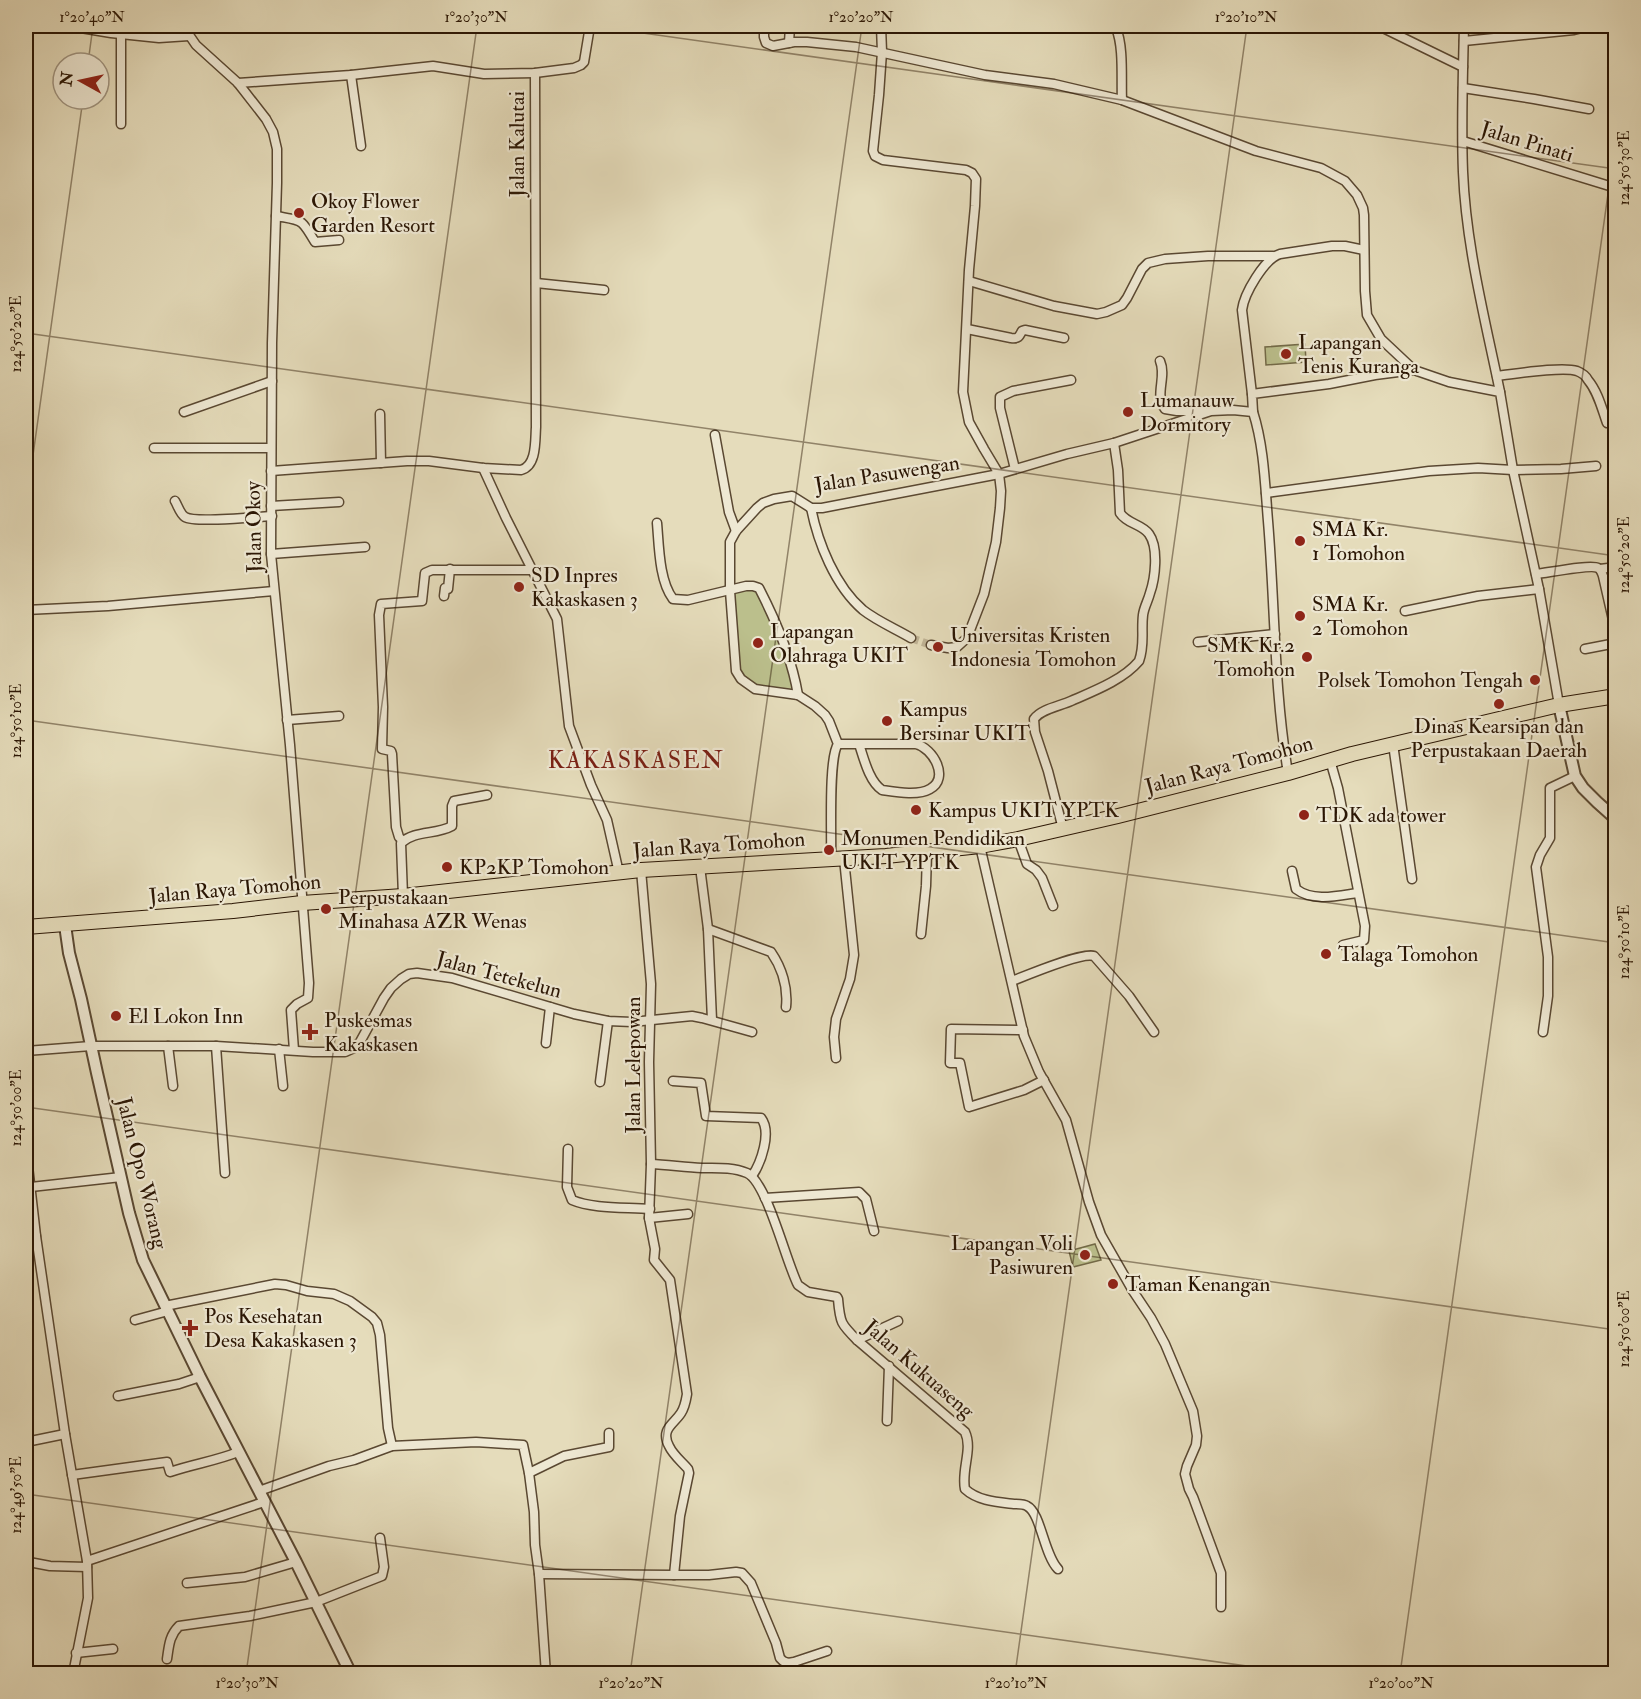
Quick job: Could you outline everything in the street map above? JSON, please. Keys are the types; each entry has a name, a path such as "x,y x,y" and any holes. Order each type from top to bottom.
{"highway":[{"name":"Jalan Raya Tomohon","path":"26,927 403,896 641,870 838,859 980,846 1063,829 1288,773 1393,744 1559,705 1616,696"}],"street":[{"path":"69,26 159,38 189,36"},
{"name":"Jalan Okoy","path":"183,26 201,49 238,83 266,119 273,132 278,162 272,381 272,554 309,994 308,998 291,1010 294,1050"},
{"path":"535,73 581,65 585,58 590,26"},
{"path":"764,26 766,43 773,46 800,42 821,43 882,52 986,75 1054,84 1122,100 1256,151 1322,168 1345,181 1357,195 1363,208 1367,315 1381,339 1414,370 1449,382 1500,392"},
{"path":"789,43 790,26"},
{"path":"881,26 882,52 873,151 875,156 883,160 963,169 976,179 964,406 969,422 999,474 1001,491 996,542 984,594 967,638 957,647 931,645"},
{"path":"1110,26 1116,28 1118,32 1122,100"},
{"path":"1379,26 1463,67"},
{"path":"1464,26 1463,172 1468,218 1476,275 1497,376 1513,470 1539,588 1559,705 1575,776 1583,788 1616,819"},
{"path":"1464,41 1574,30 1590,26"},
{"path":"121,34 121,123"},
{"name":"Jalan Kalutai","path":"238,83 351,75 433,66 484,74 535,73 536,427 530,465 524,470 483,468 429,461 271,471"},
{"path":"351,75 361,146"},
{"path":"1463,88 1589,109"},
{"name":"Jalan Pinati","path":"1463,141 1616,188"},
{"path":"276,216 302,222 315,242 339,240"},
{"path":"969,281 1054,306 1097,314 1122,305 1142,269 1148,263 1156,261 1208,256 1273,256 1332,246 1364,250"},
{"path":"1273,256 1265,264 1243,303 1243,319 1252,412 1259,435 1266,493 1280,719 1288,773"},
{"path":"536,283 603,290"},
{"path":"967,329 1016,339 1025,330 1064,338"},
{"path":"1160,361 1163,374 1160,402 1165,409 1211,411"},
{"path":"1252,394 1414,370"},
{"path":"1497,376 1548,371 1578,372 1584,375 1593,388 1608,423"},
{"path":"1015,468 1000,408 1000,397 1013,391 1071,380"},
{"path":"184,412 272,381"},
{"name":"Jalan Pasuwengan","path":"736,531 757,508 774,499 792,496 811,508 822,508 999,474 1114,443 1211,411 1252,412"},
{"path":"380,414 381,463"},
{"path":"715,435 729,512 736,531 730,542 730,591 736,671 741,679 755,689 798,695 825,715 838,744 834,754 832,784 838,859 854,955 850,979 836,1020 834,1037 836,1058"},
{"path":"1063,829 1035,732 1034,719 1040,713 1116,679 1139,661 1143,640 1143,616 1154,580 1154,553 1149,534 1123,518 1120,513 1114,443"},
{"path":"154,448 271,448"},
{"path":"26,463 26,544"},
{"path":"1266,493 1429,471 1478,468 1561,469 1596,466"},
{"path":"483,468 557,619 570,726 591,785 607,820 619,873"},
{"path":"175,501 187,518 272,516"},
{"path":"271,507 339,502"},
{"path":"811,508 814,525 824,553 851,597 864,611 911,638"},
{"path":"657,523 661,562 666,585 673,599 687,600 746,586 759,588 788,653 798,695"},
{"path":"272,554 365,547"},
{"path":"1536,574 1586,567 1600,569 1616,567"},
{"path":"1600,569 1616,633"},
{"path":"403,841 396,827 392,754 391,751 382,749 379,615 381,604 422,601 425,573 432,570 532,570"},
{"path":"444,596 445,588 448,589 450,570"},
{"path":"1405,612 1478,596 1539,588"},
{"path":"26,610 108,606 274,591"},
{"path":"1198,642 1275,634"},
{"path":"1585,649 1616,643"},
{"path":"287,720 339,716"},
{"path":"838,744 859,744 923,746 936,761 939,779 932,788 925,790 914,792 882,790 878,788 871,775 859,744"},
{"path":"1393,744 1412,879"},
{"path":"1330,760 1338,788 1365,926 1364,940 1343,945"},
{"path":"1543,1032 1548,996 1548,957 1536,867 1550,838 1550,788 1575,776"},
{"path":"403,896 400,847 403,841 415,834 449,828 453,822 453,802 487,795"},
{"path":"1018,840 1027,864 1042,878 1053,906"},
{"path":"980,846 1023,1030 1032,1058 1066,1120 1089,1202 1101,1235 1165,1344 1193,1411 1197,1430 1196,1445 1185,1474 1188,1489 1221,1573 1221,1607"},
{"path":"921,934 927,852"},
{"path":"700,867 708,929 712,1020"},
{"name":"Jalan Lelepowan","path":"641,870 651,984 649,1218 655,1249 654,1260 670,1280 687,1394 681,1413 670,1424 667,1434 669,1446 689,1473 680,1516 674,1575"},
{"path":"1292,871 1296,889 1303,893 1317,897 1329,897 1357,893"},
{"name":"Jalan Opo Worang","path":"65,925 69,953 139,1247 166,1309 351,1674"},
{"path":"708,929 771,952 784,982 787,996 786,1007"},
{"path":"1012,981 1077,958 1094,956 1129,996 1154,1032"},
{"name":"Jalan Tetekelun","path":"26,1050 91,1046 216,1046 345,1052 360,1042 391,988 409,974 417,972 452,978 550,1007 608,1021 632,1022 692,1017 712,1020 752,1032"},
{"path":"546,1043 550,1007"},
{"path":"600,1082 608,1021"},
{"path":"1023,1030 951,1029 950,1063 960,1063 969,1107 1024,1090 1044,1080"},
{"path":"168,1046 173,1086"},
{"path":"216,1046 225,1173"},
{"path":"279,1049 283,1086"},
{"path":"651,1164 729,1168 753,1176 760,1165 765,1130 762,1119 706,1116 701,1083 673,1080"},
{"path":"26,1149 36,1236 65,1434 87,1564 88,1598 73,1674"},
{"path":"568,1149 567,1188 572,1200 579,1203 650,1209"},
{"name":"Jalan Kukuaseng","path":"753,1176 765,1198 798,1285 808,1292 837,1297 842,1325 965,1432 968,1442 964,1475 965,1489 981,1498 1029,1507 1039,1525 1049,1555 1058,1569"},
{"path":"31,1187 121,1177"},
{"path":"765,1198 859,1191 866,1199 874,1231"},
{"path":"649,1218 688,1214"},
{"path":"26,1237 36,1236"},
{"path":"135,1320 166,1309 275,1284 334,1294 350,1301 377,1323 392,1446"},
{"path":"857,1340 898,1321"},
{"path":"886,1421 889,1366"},
{"path":"118,1396 179,1384 200,1377"},
{"path":"529,1473 564,1456 609,1447 609,1432"},
{"path":"26,1442 65,1434"},
{"path":"259,1491 392,1446 467,1442 523,1445 534,1512 546,1674"},
{"path":"72,1475 167,1462 171,1472 221,1459 238,1452"},
{"path":"29,1562 50,1566 87,1564 264,1502"},
{"path":"167,1659 172,1632 179,1626 250,1616 316,1602 382,1576 384,1567 380,1538"},
{"path":"187,1583 245,1577 296,1562"},
{"path":"539,1574 709,1575 742,1573 751,1583 783,1661 794,1662 827,1651"},
{"path":"76,1653 113,1649"}],"green space":[{"name":"Lapangan Tenis Kuranga","path":"1305,344 1306,362 1266,365 1265,347"},
{"name":"Lapangan Olahraga UKIT","path":"753,586 769,609 798,695 761,690 736,671 730,591"},
{"name":"Lapangan Voli Pasiwuren","path":"1095,1244 1101,1260 1073,1267 1069,1251"}],"tunnel":[{"path":"911,638 931,645"}],"place":[{"name":"Okoy Flower Garden Resort","path":"299,213"},
{"name":"Lapangan Tenis Kuranga","path":"1286,354"},
{"name":"Lumanauw Dormitory","path":"1128,412"},
{"name":"SMA Kr. 1 Tomohon","path":"1300,541"},
{"name":"SD Inpres Kakaskasen 3","path":"519,587"},
{"name":"SMA Kr. 2 Tomohon","path":"1300,616"},
{"name":"Lapangan Olahraga UKIT","path":"758,643"},
{"name":"Universitas Kristen Indonesia Tomohon","path":"938,647"},
{"name":"SMK Kr.2 Tomohon","path":"1307,657"},
{"name":"Polsek Tomohon Tengah","path":"1535,680"},
{"name":"Dinas Kearsipan dan Perpustakaan Daerah","path":"1499,704"},
{"name":"Kampus Bersinar UKIT","path":"887,721"},
{"name":"Kampus UKIT YPTK","path":"916,810"},
{"name":"TDK ada tower","path":"1304,815"},
{"name":"Monumen Pendidikan UKIT YPTK","path":"829,850"},
{"name":"KP2KP Tomohon","path":"447,867"},
{"name":"Perpustakaan Minahasa AZR Wenas","path":"326,909"},
{"name":"Talaga Tomohon","path":"1326,954"},
{"name":"El Lokon Inn","path":"116,1016"},
{"name":"Puskesmas Kakaskasen","path":"310,1032"},
{"name":"Lapangan Voli Pasiwuren","path":"1085,1255"},
{"name":"Taman Kenangan","path":"1113,1284"},
{"name":"Pos Kesehatan Desa Kakaskasen 3","path":"190,1328"}],"district":[{"name":"KAKASKASEN","path":"636,760"}]}
